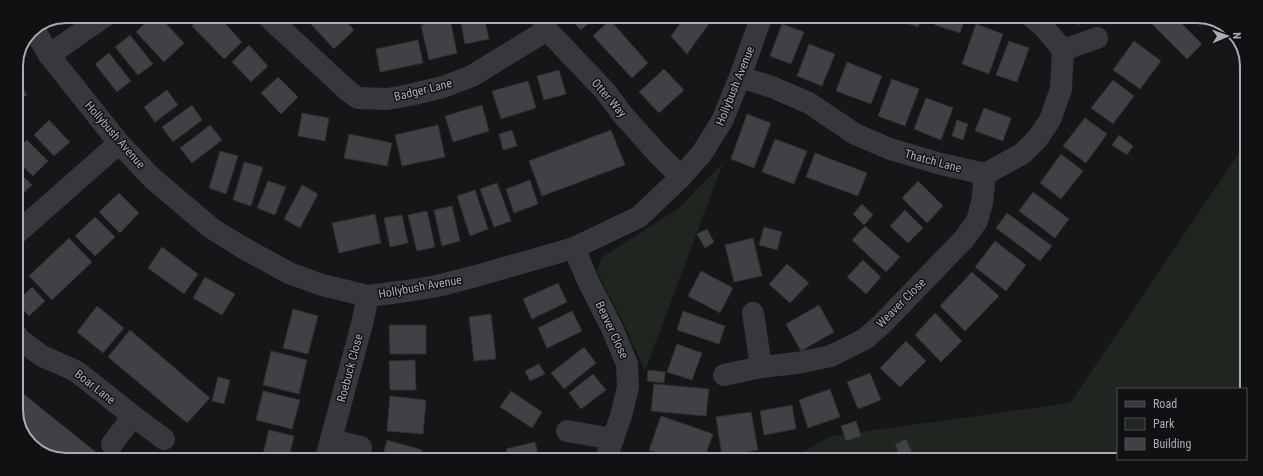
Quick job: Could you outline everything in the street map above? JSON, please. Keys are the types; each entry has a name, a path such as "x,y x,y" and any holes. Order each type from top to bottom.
{"street":[{"path":"49,55 95,23"},
{"name":"Badger Lane","path":"275,23 348,91 358,98 387,99 443,87 472,76 544,24"},
{"name":"Hollybush Avenue","path":"37,35 49,55 119,143 152,178 205,223 240,246 289,273 322,285 368,296 437,286 574,248 639,218 681,177 702,153 722,121 740,77 759,23"},
{"path":"985,174 1022,154 1038,138 1050,120 1061,88 1063,50 1040,23"},
{"name":"Otter Way","path":"544,24 605,91 623,115 681,177"},
{"path":"1063,50 1097,38"},
{"name":"Thatch Lane","path":"740,77 772,87 809,103 854,134 890,149 941,164 985,174"},
{"path":"23,228 119,143"},
{"name":"Weaver Close","path":"724,375 761,367 797,363 831,356 865,339 882,324 964,239 977,221 982,203 985,174"},
{"name":"Beaver Close","path":"567,431 610,449 621,416 628,387 627,364 612,328 588,281 574,248"},
{"name":"Roebuck Close","path":"361,447 329,449 368,296"},
{"path":"753,313 761,367"},
{"name":"Boar Lane","path":"23,342 42,356 76,371 164,439"},
{"path":"112,444 133,416"}],"green space":[{"path":"1240,152 1240,388 1117,388 1117,453 801,453 831,436 1070,403"},
{"path":"723,163 645,371 624,324 597,272 601,258 679,208"}],"building":[{"path":"146,23 165,23 184,43 164,62 136,32"},
{"path":"195,23 224,23 242,42 224,59 192,26"},
{"path":"310,23 348,23 354,30 334,49"},
{"path":"431,23 451,23 457,53 429,60 421,25"},
{"path":"461,23 485,23 489,39 465,44"},
{"path":"574,23 589,23 581,30"},
{"path":"607,23 613,23 648,63 632,78 593,36"},
{"path":"681,23 709,23 687,54 671,36"},
{"path":"907,23 920,23 918,27"},
{"path":"936,23 963,23 960,33 935,25"},
{"path":"1151,23 1181,23 1202,44 1187,59"},
{"path":"782,24 804,32 791,64 770,56"},
{"path":"976,24 1003,34 989,74 962,64"},
{"path":"130,35 153,64 138,75 115,47"},
{"path":"418,40 423,63 380,72 376,49"},
{"path":"1009,41 1029,48 1017,82 996,75"},
{"path":"1134,41 1161,61 1140,89 1113,70"},
{"path":"809,44 835,54 822,86 797,76"},
{"path":"249,45 268,66 251,82 232,62"},
{"path":"109,53 131,81 117,92 95,64"},
{"path":"847,62 882,76 871,104 836,91"},
{"path":"664,69 684,90 659,113 639,92"},
{"path":"559,70 566,94 544,100 537,76"},
{"path":"278,77 298,97 281,114 261,93"},
{"path":"892,79 919,89 905,126 878,116"},
{"path":"1113,80 1134,96 1113,124 1091,108"},
{"path":"528,81 536,108 501,119 492,91"},
{"path":"23,89 27,95 23,97"},
{"path":"167,90 178,105 155,122 144,107"},
{"path":"926,98 953,108 941,140 914,129"},
{"path":"192,105 202,120 173,142 162,127"},
{"path":"482,105 489,131 453,142 445,116"},
{"path":"984,108 1011,118 1003,141 975,131"},
{"path":"302,113 329,118 325,141 298,136"},
{"path":"747,114 771,123 754,168 731,159"},
{"path":"1085,118 1107,134 1086,163 1063,146"},
{"path":"49,120 70,142 54,156 34,135"},
{"path":"957,120 968,124 963,140 952,136"},
{"path":"210,125 222,140 192,163 180,148"},
{"path":"438,125 445,157 402,166 395,135"},
{"path":"512,130 517,146 503,150 499,134"},
{"path":"611,130 625,165 542,196 529,161"},
{"path":"349,134 392,143 387,166 344,158"},
{"path":"1119,135 1133,146 1127,155 1112,145"},
{"path":"775,139 807,151 794,184 762,172"},
{"path":"27,140 48,161 33,176 23,167 23,144"},
{"path":"220,151 238,156 226,194 209,188"},
{"path":"815,153 867,173 858,196 806,177"},
{"path":"1061,154 1083,171 1061,199 1040,183"},
{"path":"244,162 263,167 251,206 233,200"},
{"path":"23,176 32,185 23,193"},
{"path":"530,180 538,204 514,213 506,189"},
{"path":"268,181 286,187 275,215 257,208"},
{"path":"918,181 943,206 927,223 902,198"},
{"path":"497,183 511,221 494,227 480,189"},
{"path":"302,185 318,194 300,228 284,219"},
{"path":"475,190 488,229 470,236 457,196"},
{"path":"1033,192 1069,219 1055,238 1019,211"},
{"path":"119,193 139,213 120,233 99,212"},
{"path":"862,204 873,215 864,225 853,214"},
{"path":"452,206 460,241 442,246 434,210"},
{"path":"905,210 923,228 908,243 890,226"},
{"path":"427,211 435,247 417,251 408,215"},
{"path":"1007,213 1052,246 1040,261 996,228"},
{"path":"375,214 381,243 339,253 332,223"},
{"path":"402,215 408,243 390,247 384,218"},
{"path":"95,217 115,237 95,256 75,236"},
{"path":"865,226 900,257 886,272 852,240"},
{"path":"764,227 782,232 777,250 759,245"},
{"path":"707,229 714,242 705,248 697,234"},
{"path":"69,238 92,262 52,300 29,276"},
{"path":"753,238 762,276 734,282 725,245"},
{"path":"995,241 1026,265 1006,291 975,267"},
{"path":"162,247 198,274 184,294 148,268"},
{"path":"863,260 881,277 866,294 847,277"},
{"path":"787,264 809,283 790,303 769,284"},
{"path":"701,271 733,288 720,313 688,296"},
{"path":"972,272 999,296 965,331 940,306"},
{"path":"205,277 235,294 222,315 193,298"},
{"path":"558,283 567,302 532,319 523,299"},
{"path":"32,287 45,301 29,316 23,310 23,295"},
{"path":"819,305 834,332 801,351 786,324"},
{"path":"97,306 124,328 103,353 77,332"},
{"path":"293,309 318,316 308,354 283,348"},
{"path":"572,311 582,331 547,348 538,328"},
{"path":"683,311 725,326 719,344 677,330"},
{"path":"935,313 962,341 941,362 915,335"},
{"path":"491,314 496,359 474,361 469,317"},
{"path":"389,325 426,325 426,354 390,354"},
{"path":"130,330 210,398 187,423 108,357"},
{"path":"906,341 926,361 900,387 880,368"},
{"path":"677,344 702,353 692,380 667,372"},
{"path":"584,347 596,363 564,389 551,373"},
{"path":"271,351 307,360 299,394 263,385"},
{"path":"415,360 416,390 390,390 389,361"},
{"path":"539,364 545,374 530,381 525,371"},
{"path":"648,370 665,372 664,383 647,381"},
{"path":"870,373 881,400 858,409 847,382"},
{"path":"593,374 606,390 581,409 569,393"},
{"path":"218,377 230,380 224,404 212,401"},
{"path":"654,384 709,389 706,416 651,411"},
{"path":"830,389 840,417 808,428 799,400"},
{"path":"263,391 300,400 292,429 256,420"},
{"path":"511,391 542,412 532,428 500,407"},
{"path":"23,394 97,453 58,452 42,446 32,436 26,426 23,413"},
{"path":"390,396 426,400 423,434 387,431"},
{"path":"792,405 796,429 764,435 760,411"},
{"path":"751,412 758,450 740,453 722,453 716,417"},
{"path":"661,416 713,434 706,453 657,453 649,450"},
{"path":"856,421 861,436 846,441 841,426"},
{"path":"269,430 294,436 290,453 263,453"},
{"path":"906,439 912,452 899,453 895,444"},
{"path":"387,440 422,450 421,453 383,453"},
{"path":"535,442 538,453 507,453 506,449"}]}
